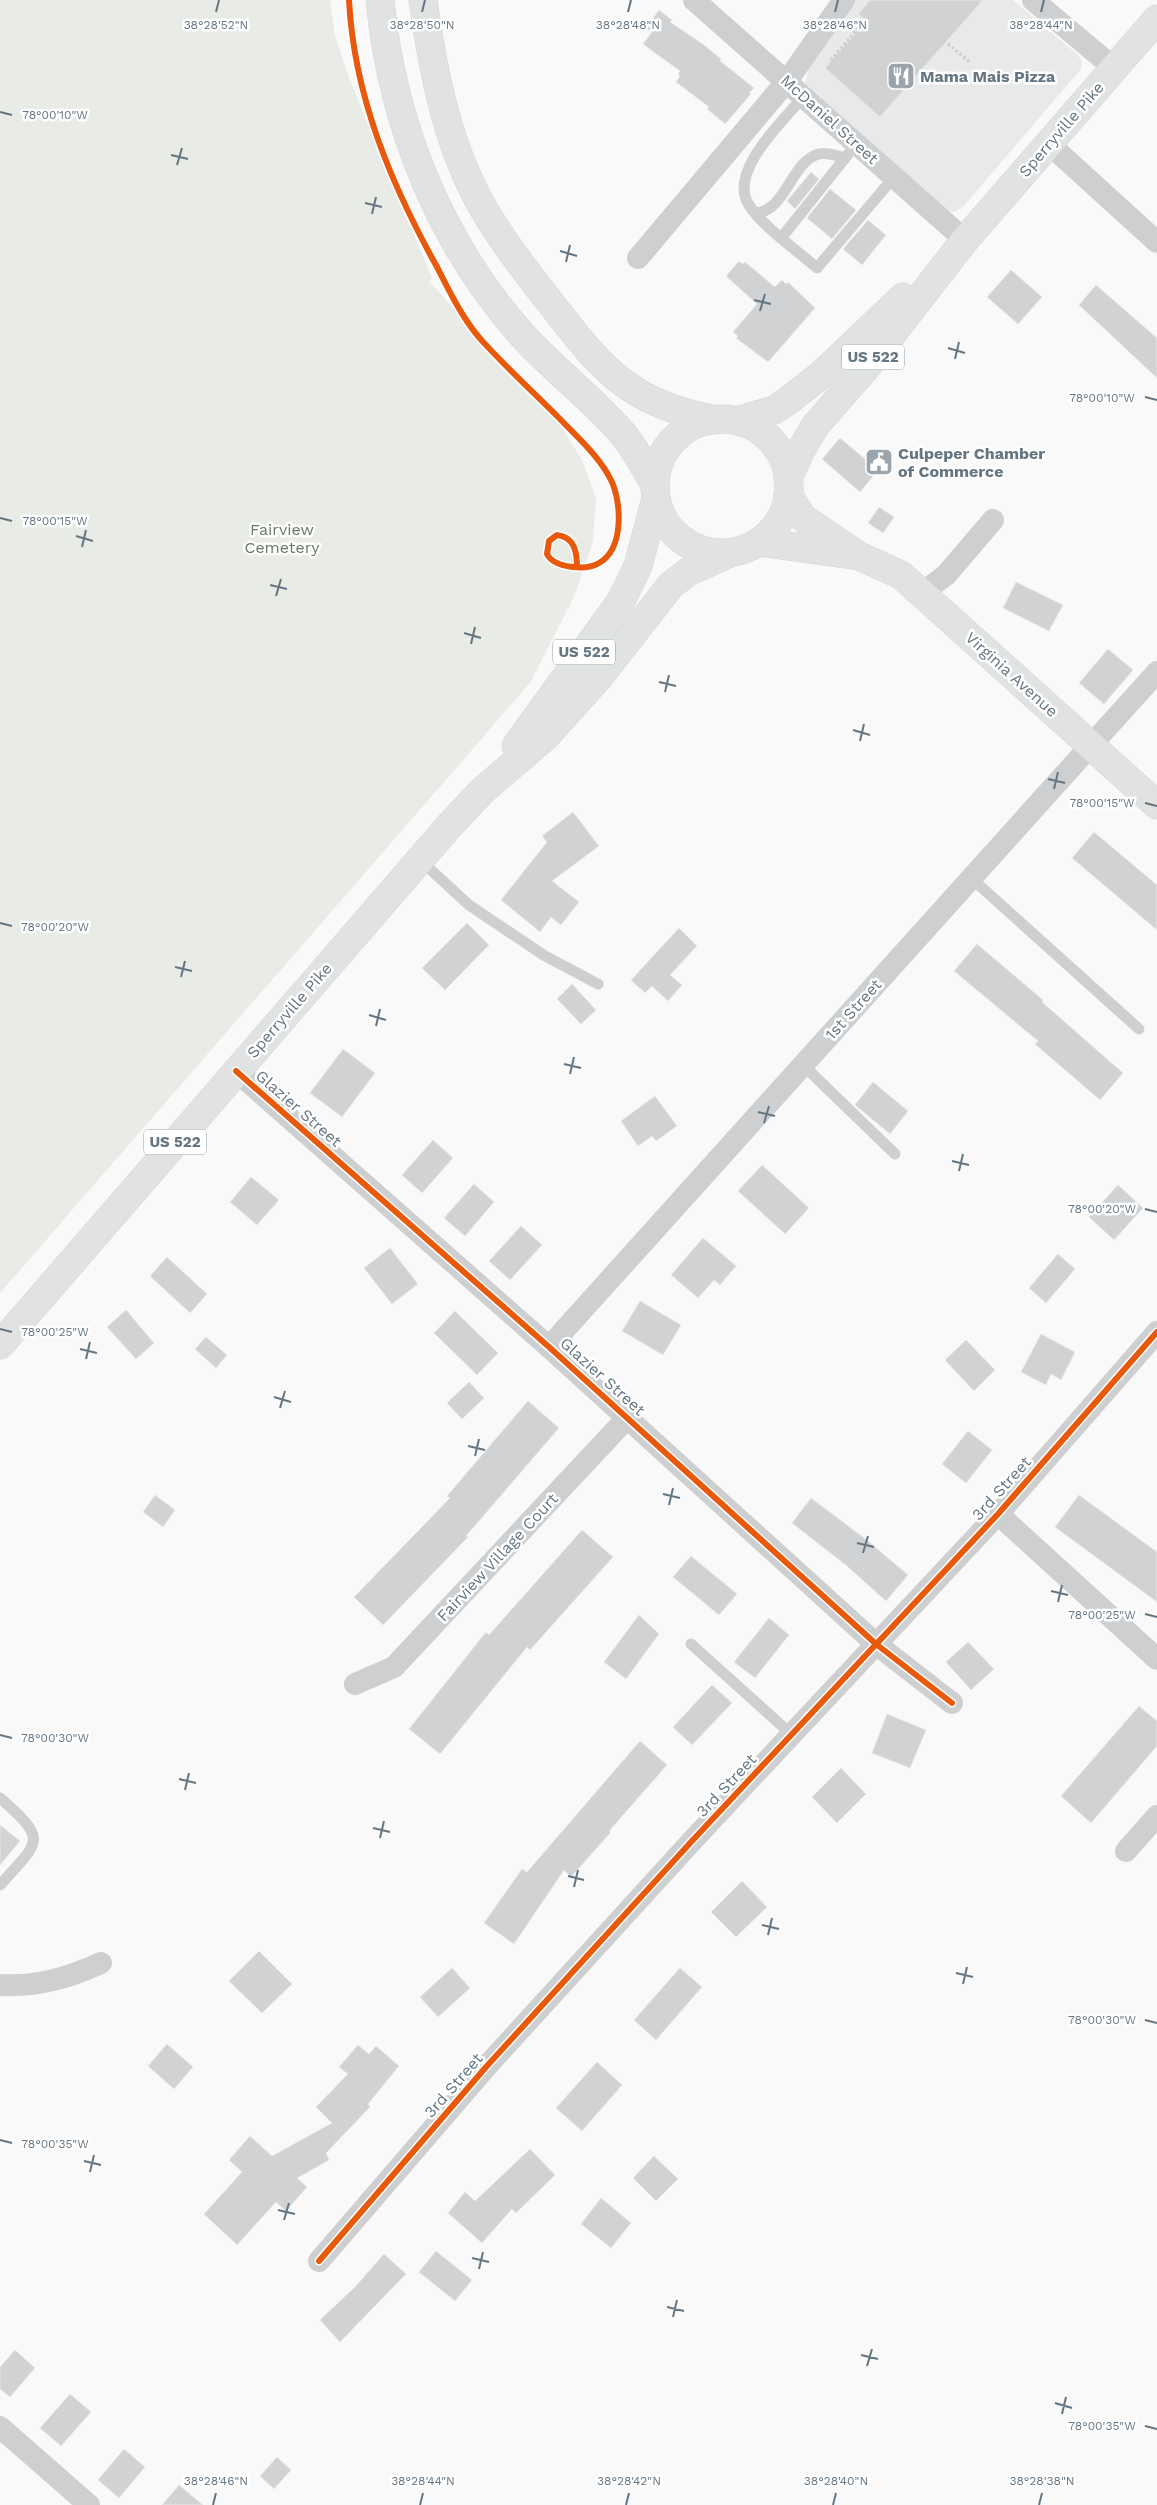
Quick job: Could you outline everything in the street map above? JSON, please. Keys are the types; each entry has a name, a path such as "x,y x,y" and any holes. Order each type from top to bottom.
{"main road":[{"path":"380,0 389,62 418,168 453,238 498,306 545,360 623,435 656,492 663,517 670,528 691,546 710,552 730,553"},
{"path":"422,0 436,73 456,147 486,212 511,250 576,336 619,380 641,395 668,408 726,420 757,429 773,442 784,460 788,486"},
{"name":"Sperryville Pike","path":"788,486 800,450 815,426 864,370 965,240 1157,19"},
{"name":"Sperryville Pike","path":"726,420 774,410 799,392 821,374 965,240"},
{"name":"US 522","path":"656,492 658,466 667,449 680,434 696,425 726,420"},
{"name":"US 522","path":"730,553 759,542 773,530 782,515 788,486"},
{"name":"Virginia Avenue","path":"788,486 803,518 859,556 901,575 1157,805"},
{"name":"Sperryville Pike","path":"482,791 621,601 638,566 656,492"},
{"name":"Virginia Avenue","path":"759,542 859,556"},
{"name":"Sperryville Pike","path":"0,1345 419,859 482,791 545,736 599,677 671,585 688,572 730,553"}],"street":[{"name":"McDaniel Street","path":"694,0 804,96 851,151 894,177 965,240"},
{"path":"638,258 787,81 844,0"},
{"path":"1033,0 1114,68"},
{"path":"1048,143 1157,242"},
{"path":"922,593 946,575 993,520"},
{"name":"1st Street","path":"550,1347 970,877 1157,672"},
{"name":"Glazier Street","path":"236,1071 550,1347 876,1644 952,1702"},
{"name":"3rd Street","path":"319,2261 486,2067 791,1734 998,1514 1157,1332"},
{"name":"Fairview Village Court","path":"356,1684 394,1666 628,1417"},
{"path":"998,1514 1157,1659"},
{"path":"1126,1851 1157,1816"},
{"path":"0,1985 26,1986 52,1982 101,1963"},
{"path":"0,2427 89,2505"}],"lane":[{"path":"804,96 760,150 746,172 743,186 745,195 755,213 816,268 894,177"},
{"path":"755,213 765,213 774,206 807,161 816,155 851,151"},
{"path":"782,237 851,151"},
{"path":"419,859 468,905 545,956 598,984"},
{"path":"970,877 1139,1029"},
{"path":"803,1065 895,1154"},
{"path":"691,1644 791,1734"},
{"path":"0,1798 28,1822 34,1841 32,1849 0,1885"}],"path":[{"path":"830,62 865,20"},
{"path":"948,44 970,62"}],"shaded area":[{"path":"855,0 1013,0 1078,55 1082,62 1081,69 963,207 954,212 948,211 805,83 809,67"}],"green space":[{"name":"Fairview Cemetery","path":"0,0 330,0 335,36 349,78 432,278 429,281 562,427 582,460 596,498 593,541 575,595 530,683 0,1293"}],"building":[{"path":"870,0 983,0 880,117 825,68 866,21 858,14"},
{"path":"659,10 672,20 670,22 704,45 721,59 720,61 754,88 725,124 707,109 709,107 676,82 680,76 678,74 680,71 643,44 652,32 646,28"},
{"path":"811,172 819,179 795,209 787,201"},
{"path":"830,189 856,210 832,239 807,218"},
{"path":"868,220 886,235 862,265 843,249"},
{"path":"739,261 742,264 745,262 775,287 782,280 786,284 788,282 815,308 768,362 736,338 738,336 733,332 757,304 726,276"},
{"path":"1011,270 1042,297 1018,324 987,297"},
{"path":"1096,285 1157,338 1157,378 1079,305"},
{"path":"840,438 878,470 860,492 822,459"},
{"path":"879,507 894,517 883,533 868,523"},
{"path":"1016,582 1063,605 1049,631 1003,608"},
{"path":"1108,649 1133,670 1104,704 1079,683"},
{"path":"573,812 599,846 552,881 579,902 561,925 551,917 540,932 501,900 547,842 542,836"},
{"path":"1094,832 1157,885 1157,930 1072,858"},
{"path":"467,923 489,945 445,990 422,968"},
{"path":"679,928 697,946 670,975 682,985 668,1001 652,986 645,993 631,980"},
{"path":"977,944 1043,1000 1042,1002 1123,1073 1100,1100 1035,1044 1038,1041 954,971"},
{"path":"572,984 596,1010 581,1024 557,999"},
{"path":"343,1049 375,1073 342,1117 310,1093"},
{"path":"873,1082 908,1111 890,1134 855,1105"},
{"path":"655,1096 677,1126 656,1141 652,1136 638,1146 621,1121"},
{"path":"433,1140 453,1158 422,1193 402,1175"},
{"path":"762,1165 809,1208 785,1234 738,1191"},
{"path":"251,1177 279,1200 257,1225 230,1202"},
{"path":"474,1184 494,1202 465,1236 444,1218"},
{"path":"1118,1185 1143,1208 1114,1240 1089,1217"},
{"path":"521,1226 542,1245 510,1280 489,1261"},
{"path":"703,1238 736,1266 720,1285 714,1280 698,1298 671,1275"},
{"path":"390,1248 418,1284 392,1304 364,1268"},
{"path":"1058,1254 1075,1269 1046,1303 1029,1288"},
{"path":"167,1257 207,1294 190,1313 150,1276"},
{"path":"640,1301 681,1325 663,1355 622,1331"},
{"path":"126,1310 154,1343 136,1359 107,1327"},
{"path":"455,1311 498,1353 477,1375 434,1333"},
{"path":"1041,1334 1075,1352 1061,1380 1051,1374 1046,1385 1021,1372"},
{"path":"206,1337 227,1355 216,1368 195,1349"},
{"path":"966,1340 995,1370 974,1391 945,1360"},
{"path":"469,1382 484,1398 462,1419 447,1403"},
{"path":"528,1401 559,1428 466,1536 468,1537 383,1625 354,1597 450,1498 447,1496"},
{"path":"968,1431 992,1450 966,1483 942,1464"},
{"path":"155,1495 175,1510 163,1527 143,1512"},
{"path":"1079,1495 1157,1552 1157,1602 1055,1527"},
{"path":"811,1498 868,1541 908,1575 886,1601 847,1566 792,1523"},
{"path":"582,1530 613,1557 530,1650 527,1647 440,1754 409,1729 486,1632 489,1635"},
{"path":"691,1556 737,1594 719,1615 673,1577"},
{"path":"639,1615 659,1634 626,1679 604,1662"},
{"path":"769,1618 789,1635 755,1678 734,1662"},
{"path":"968,1642 994,1669 971,1690 946,1662"},
{"path":"712,1685 732,1703 692,1745 673,1727"},
{"path":"1139,1706 1157,1721 1157,1746 1091,1823 1061,1796"},
{"path":"887,1714 926,1730 910,1768 872,1753"},
{"path":"640,1741 667,1765 609,1831 611,1832 571,1877 564,1870 514,1944 484,1923 522,1869 527,1872"},
{"path":"841,1768 866,1794 837,1823 812,1797"},
{"path":"0,1825 20,1841 0,1865"},
{"path":"742,1881 767,1907 736,1937 711,1912"},
{"path":"259,1951 292,1984 262,2013 229,1981"},
{"path":"452,1968 470,1988 438,2017 420,1997"},
{"path":"680,1968 702,1987 656,2040 634,2020"},
{"path":"167,2044 193,2067 174,2089 148,2066"},
{"path":"358,2045 369,2054 376,2046 399,2066 368,2104 370,2107 326,2153 329,2160 297,2178 307,2187 286,2211 276,2202 237,2245 204,2214 242,2172 229,2160 250,2136 272,2156 332,2123 316,2107 348,2074 339,2067"},
{"path":"597,2062 622,2085 582,2131 556,2108"},
{"path":"530,2149 555,2175 516,2213 512,2209 482,2243 448,2213 465,2192 475,2201"},
{"path":"654,2156 678,2179 656,2201 633,2178"},
{"path":"601,2198 631,2223 611,2248 581,2224"},
{"path":"436,2251 472,2280 455,2301 419,2272"},
{"path":"384,2254 406,2274 340,2342 320,2320 355,2287"},
{"path":"15,2350 35,2368 10,2397 0,2389 0,2367"},
{"path":"70,2394 91,2412 61,2446 40,2428"},
{"path":"124,2449 145,2467 119,2498 98,2480"},
{"path":"277,2457 291,2470 274,2489 260,2476"},
{"path":"179,2485 203,2505 162,2505"}],"cycle path":[{"path":"349,0 352,36 358,71 378,138 390,171 420,236 453,297 477,335 588,448 611,480 615,490 619,513 617,537 607,556 599,563 586,567 579,567 571,567 563,565 551,559 547,554 549,541 557,535 568,539 574,546 576,556 577,567"},
{"path":"236,1071 549,1347 876,1644 952,1703"},
{"path":"319,2261 486,2067 691,1842 998,1514 1157,1332"}],"place":[{"name":"Mama Mais Pizza","path":"901,76"},
{"name":"Culpeper Chamber of Commerce","path":"879,462"}]}
